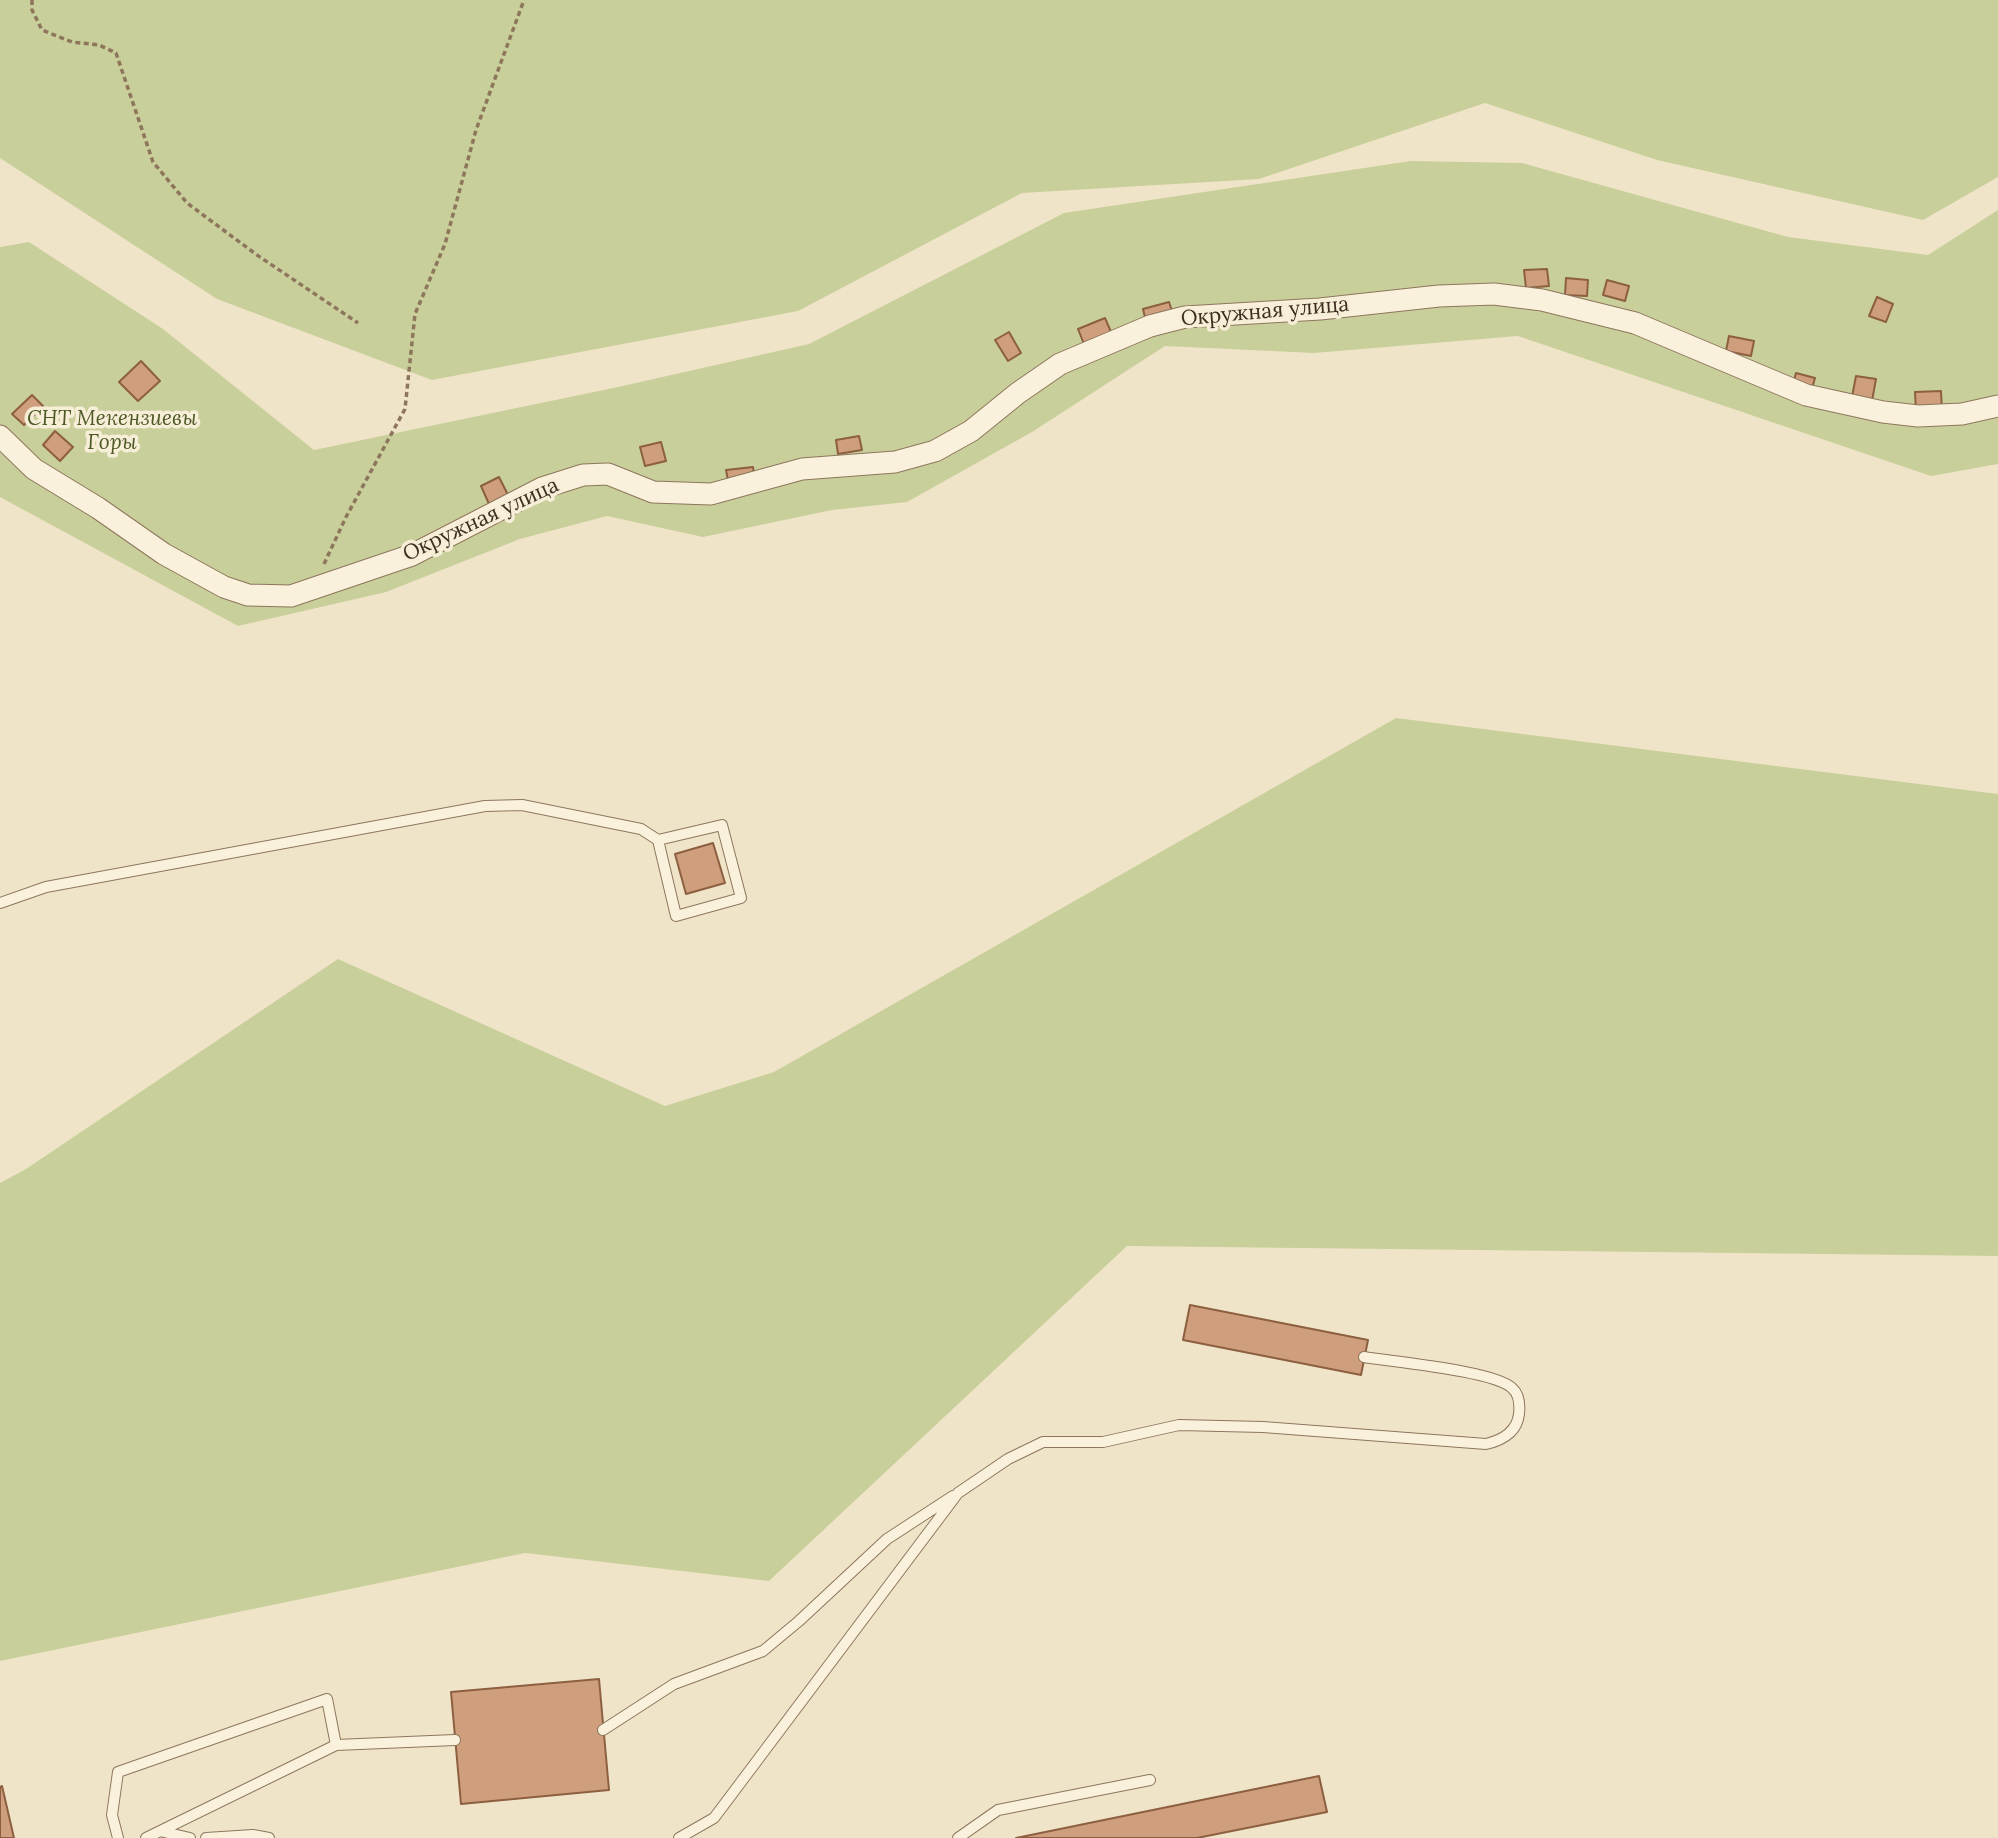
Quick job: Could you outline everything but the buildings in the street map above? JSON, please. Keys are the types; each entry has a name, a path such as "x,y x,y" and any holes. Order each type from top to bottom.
{"street":[{"name":"Окружная улица","path":"0,436 34,469 98,508 164,554 224,587 248,595 275,597 291,596 412,555 542,488 583,475 608,474 653,492 711,494 803,469 895,462 935,451 971,430 1018,393 1060,365 1150,326 1185,317 1494,294 1542,300 1636,323 1806,395 1883,412 1918,416 1962,414 1998,406"}],"lane":[{"path":"0,902 46,887 485,807 522,805 641,829 658,840 676,916 741,898 722,825 658,840"},
{"path":"603,1730 674,1684 763,1651 887,1538 1008,1458 1043,1442 1103,1442 1179,1425 1263,1427 1486,1444 1502,1440 1517,1425 1520,1411 1518,1397 1512,1388 1492,1377 1364,1357"},
{"path":"679,1838 715,1818 958,1493"},
{"path":"118,1838 112,1815 118,1772 327,1699 336,1745"},
{"path":"146,1838 336,1745 455,1740"},
{"path":"958,1838 998,1810 1150,1780"},
{"path":"160,1831 190,1838"},
{"path":"206,1838 253,1835 270,1838"}],"path":[{"path":"32,0 32,10 42,30 72,42 99,45 116,53 153,162 187,204 358,323"},
{"path":"312,589 346,517 405,409 415,314 445,244 476,130 524,0"}],"green space":[{"path":"0,0 1998,0 1998,177 1923,220 1657,160 1485,103 1259,179 1022,193 798,311 432,380 217,299 0,158"},
{"name":"СНТ Мекензиевы Горы","path":"1411,161 1522,163 1788,237 1928,255 1998,210 1998,464 1931,476 1518,336 1314,353 1165,346 1032,432 907,502 832,510 703,537 607,516 520,539 386,592 238,626 0,497 0,247 29,242 163,329 314,450 809,344 1064,213"},
{"path":"1396,718 1998,794 1998,1256 1127,1246 769,1581 525,1553 0,1661 0,1183 26,1169 338,959 665,1106 774,1072"}]}
